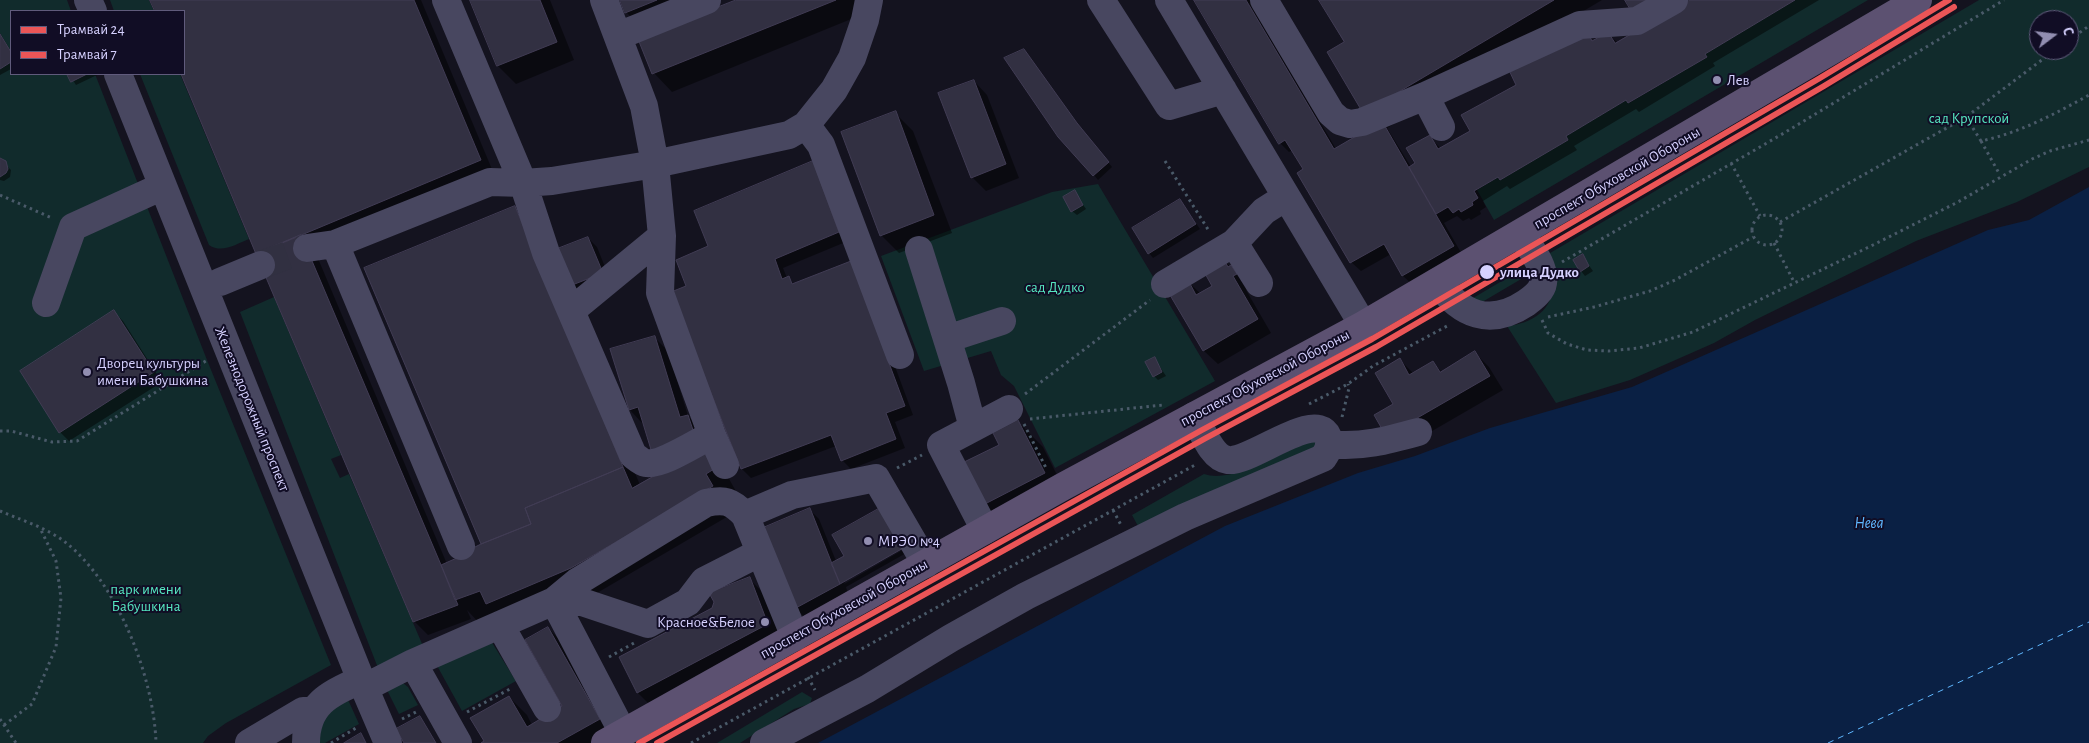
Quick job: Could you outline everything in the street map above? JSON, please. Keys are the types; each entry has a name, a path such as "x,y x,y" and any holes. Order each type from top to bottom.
{"main road":[{"name":"проспект Обуховской Обороны","path":"614,738 986,530 1363,325 1918,0"}],"street":[{"path":"446,0 523,183 546,253 633,454 640,461 648,464 660,462 712,435"},
{"path":"604,0 644,106 655,164 662,236 660,293 712,435 725,465"},
{"path":"618,36 707,0"},
{"path":"307,248 336,244 490,182 523,183 552,181 655,164 789,135 806,125 834,90 852,58 865,20 869,0"},
{"path":"1101,0 1169,106 1223,90"},
{"path":"1169,0 1363,325"},
{"path":"1264,0 1330,113 1340,122 1350,124 1362,122 1425,96 1580,25 1637,21 1674,0"},
{"name":"Железнодорожный проспект","path":"118,75 388,743"},
{"path":"1425,96 1441,127"},
{"path":"806,125 821,145 900,355"},
{"path":"46,303 73,227 163,186"},
{"path":"1165,284 1228,247 1264,211 1286,197"},
{"path":"1437,282 1454,303 1472,313 1485,316 1502,315 1517,309 1538,293 1548,271 1537,260 1521,234"},
{"path":"571,311 662,236"},
{"path":"336,244 461,546"},
{"path":"1228,247 1259,283"},
{"path":"919,250 973,428"},
{"path":"220,282 261,265"},
{"path":"947,339 1002,321"},
{"path":"986,530 941,445 1009,409"},
{"path":"764,743 867,689 951,638 1026,596 1185,517 1323,458 1329,450 1328,440 1323,430 1316,427 1307,428 1241,459 1227,460 1216,454 1194,416"},
{"path":"1328,440 1347,446 1368,444 1418,432"},
{"path":"745,515 792,495 876,478 926,564"},
{"path":"306,743 308,720 313,711 321,702 337,690 363,684 554,601 577,582 706,503 720,500 735,505 745,515 795,637"},
{"path":"554,601 582,602 648,624 688,602 704,581 760,553"},
{"path":"554,601 589,669 614,738"},
{"path":"500,625 547,708"},
{"path":"413,663 452,733"},
{"path":"249,743 303,711 313,711"}],"path":[{"path":"1548,271 2004,0"},
{"path":"1780,222 1966,118 2042,60"},
{"path":"1980,140 1997,138 2023,128 2089,95"},
{"path":"1966,118 2000,176"},
{"path":"1753,237 1675,280 1650,291 1594,307 1555,314 1542,319 1548,334 1567,344 1587,350 1609,351 1639,348 1693,332 1958,202 2000,176 2050,150 2089,140"},
{"path":"1165,161 1228,247"},
{"path":"1731,163 1760,216"},
{"path":"0,195 73,227"},
{"path":"1768,214 1780,222 1781,234 1774,243 1762,244 1753,237 1752,225 1760,216 1768,214"},
{"path":"1774,243 1794,282"},
{"path":"1009,409 1012,404 1160,292 1165,284"},
{"path":"1303,408 1472,313"},
{"path":"0,430 52,442 76,441 214,355"},
{"path":"1361,375 1364,379"},
{"path":"1328,440 1338,427 1343,414 1349,388 1348,384"},
{"path":"1050,475 1022,419 1168,404"},
{"path":"876,478 941,445"},
{"path":"691,743 1216,454"},
{"path":"1112,510 1124,530"},
{"path":"0,511 40,528 65,542 97,575 119,610 140,659 150,699 156,743"},
{"path":"4,725 32,704 56,647 61,598 56,561 40,528"},
{"path":"589,669 639,640 648,624"},
{"path":"808,677 818,696"},
{"path":"452,733 530,678"},
{"path":"0,719 16,743"},
{"path":"331,743 364,724"}],"green space":[{"name":"парк имени Бабушкина","path":"0,0 67,0 71,10 10,10 10,75 95,75 207,360 331,665 226,723 208,736 203,743 0,743"},
{"path":"110,0 149,0 154,10 114,10"},
{"path":"1795,0 1868,0 1494,220 1477,190 1498,177 1500,180 1568,140 1566,136 1626,100 1629,103 1707,57 1705,54"},
{"name":"сад Крупской","path":"1979,0 2089,0 2089,167 2017,202 1916,241 1755,320 1714,343 1630,380 1556,403 1507,326 1533,319 1545,308 1552,292 1550,272 1545,256"},
{"path":"140,75 180,75 249,239 219,249 209,245"},
{"name":"сад Дудко","path":"1098,184 1215,381 1055,468 1014,386 1001,375 991,351 924,371 881,256 1052,192"},
{"path":"1524,268 1528,275 1472,308 1468,301"},
{"path":"274,297 341,455 331,459 340,478 349,474 423,646 378,668 240,312"},
{"path":"1310,439 1322,445 1139,528 1132,515 1204,474 1216,476 1229,475 1243,471"},
{"path":"491,641 516,681 462,711 435,662"},
{"path":"403,683 408,687 418,705 399,714 387,690"},
{"path":"802,692 812,698 810,704 794,709 740,743 717,743"},
{"path":"345,693 359,724 325,743 317,743 317,725"}],"water":[{"name":"Нева","path":"2089,187 2089,743 818,743 1225,526 1358,473 1415,456 1490,428 1632,387 1988,230 2029,220"}],"building":[{"path":"150,0 414,0 481,160 256,254 181,75 185,75 185,10 155,10"},
{"path":"470,0 540,0 557,42 497,66"},
{"path":"620,0 657,0 625,13"},
{"path":"736,0 836,0 652,74 638,39"},
{"path":"1194,0 1246,0 1334,149 1382,121 1454,246 1402,276 1384,244 1350,263 1297,173 1303,169 1285,140 1279,144"},
{"path":"1319,0 1554,0 1363,113 1327,52 1344,42"},
{"path":"1625,0 1660,0 1634,15"},
{"path":"1689,0 1795,0 1705,54 1707,57 1628,103 1626,100 1566,136 1568,140 1500,180 1498,177 1474,191 1478,198 1472,202 1473,205 1461,212 1459,209 1453,213 1448,207 1436,214 1409,167 1415,163 1406,148 1430,135 1438,149 1470,131 1461,115 1516,85 1507,66 1575,34 1590,37 1592,41 1608,32 1615,43"},
{"path":"0,34 10,50 10,63 0,69"},
{"path":"1024,49 1077,123 1109,162 1093,176 1058,137 1004,58"},
{"path":"68,75 85,75 71,82"},
{"path":"974,80 1006,164 971,178 938,93"},
{"path":"896,111 934,215 880,236 841,132"},
{"path":"0,158 6,161 8,169 0,177"},
{"path":"813,161 839,232 775,259 782,279 789,276 792,284 851,261 905,406 886,413 896,439 841,461 831,435 741,469 671,292 686,286 676,260 708,246 694,211"},
{"path":"1075,190 1083,205 1071,212 1063,197"},
{"path":"1180,199 1196,224 1148,254 1132,228"},
{"path":"515,206 623,467 525,508 531,524 481,544 364,268"},
{"path":"301,235 458,605 413,622 256,254"},
{"path":"588,237 603,273 567,287 552,251"},
{"path":"1583,254 1589,266 1580,272 1573,260"},
{"path":"1223,258 1228,267 1231,265 1237,274 1233,276 1258,319 1203,351 1167,290 1187,278 1196,295 1212,286 1203,270"},
{"name":"Дворец культуры имени Бабушкина","path":"114,310 154,372 59,433 20,371"},
{"path":"655,336 680,417 688,415 696,439 652,453 638,407 629,410 610,349"},
{"path":"1475,351 1490,376 1386,436 1374,415 1393,404 1375,373 1400,358 1409,375 1433,361 1440,372"},
{"path":"1155,357 1162,372 1153,377 1145,362"},
{"path":"1018,420 1045,473 983,505 962,463 999,445 993,433"},
{"path":"702,449 714,469 706,474 713,486 571,568 486,604 480,591 455,600 441,565 466,554 465,552 481,544 531,524 525,508 623,467 632,488"},
{"name":"МРЭО №4","path":"882,507 905,547 840,584 831,563 844,556 832,535"},
{"path":"810,508 840,584 794,609 763,528"},
{"path":"750,577 766,619 764,626 637,693 619,657 712,608 714,602 709,593"},
{"path":"548,627 600,719 557,743 481,743 484,741 470,718 509,696 527,727 562,706 525,640"},
{"path":"420,716 436,743 404,743 396,729"},
{"path":"361,733 366,743 344,743"}],"ferry route":[{"path":"1828,743 2089,622"}],"tunnel":[{"path":"261,265 307,248"}],"tram line":[{"name":"24","path":"639,743 1202,430 1372,339 1820,78 1949,0"},
{"name":"7","path":"657,743 1206,438 1376,347 1824,86 1954,7"}],"place":[{"name":"Лев","path":"1717,80"},
{"name":"улица Дудко","path":"1487,272"},
{"name":"Дворец культуры имени Бабушкина","path":"87,372"},
{"name":"МРЭО №4","path":"868,541"},
{"name":"Красное&Белое","path":"765,622"}]}
